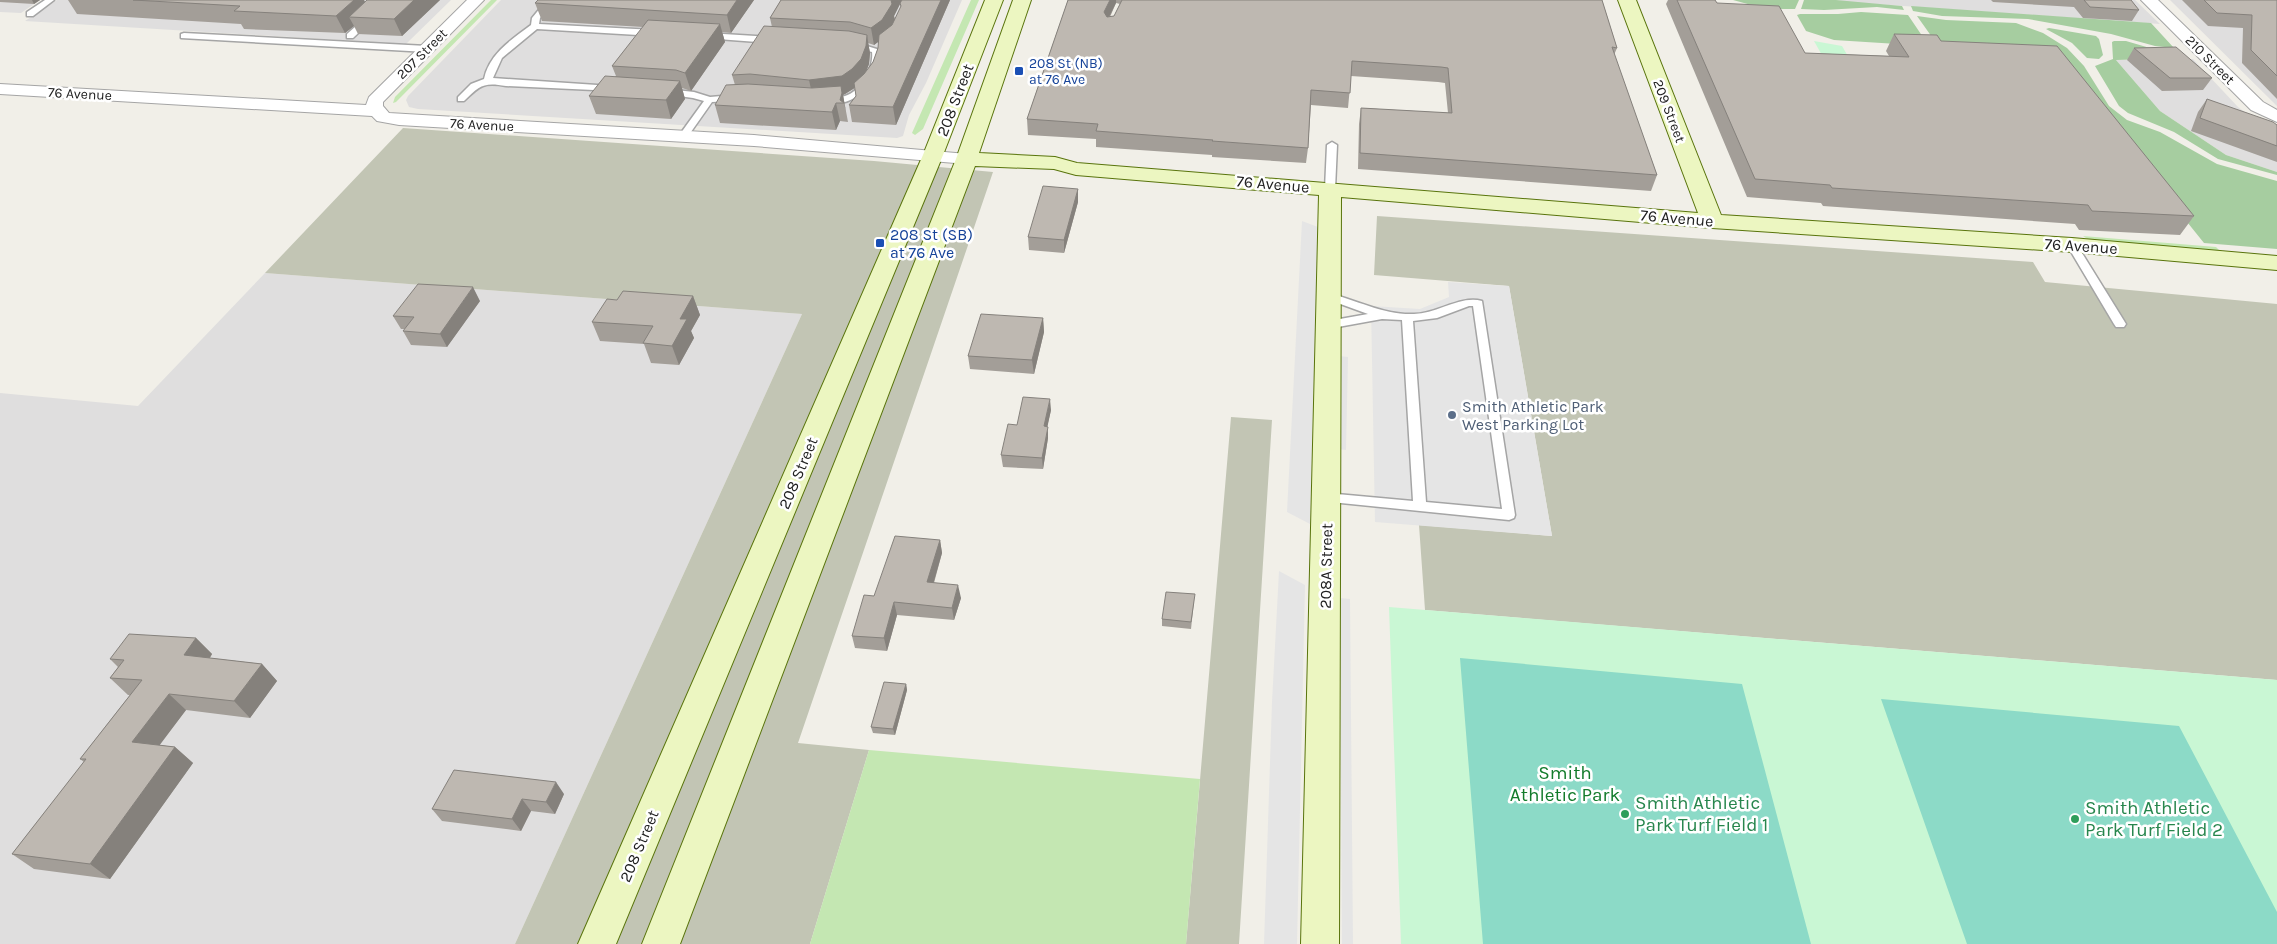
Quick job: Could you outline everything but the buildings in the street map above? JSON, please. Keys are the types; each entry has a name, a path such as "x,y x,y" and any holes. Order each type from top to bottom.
{"street":[{"name":"207 Street","path":"377,111 374,106 376,101 476,0"},
{"name":"208 Street","path":"597,944 933,155 994,0"},
{"name":"208 Street","path":"661,944 967,159 1022,0"},
{"name":"209 Street","path":"1627,0 1712,221"},
{"name":"210 Street","path":"2149,0 2257,106 2275,116"},
{"name":"76 Avenue","path":"0,89 377,111 383,117 399,120 684,137 933,155 967,159 993,167 1056,171 1076,169 1712,221 2072,245 2277,263"},
{"name":"208A Street","path":"1320,944 1330,189"}],"lane":[{"path":"30,14 50,0"},
{"path":"535,26 536,18 549,3"},
{"path":"350,36 376,11"},
{"path":"488,80 491,67 514,41 535,26 668,34"},
{"path":"184,36 427,49"},
{"path":"697,36 784,40"},
{"path":"820,101 851,102 864,86 877,60 879,48 843,44"},
{"path":"461,100 474,86 488,80 506,83 622,90"},
{"path":"661,92 694,95 709,100 744,97"},
{"path":"684,137 709,100"},
{"path":"1330,189 1332,145"},
{"path":"2072,245 2120,324"},
{"path":"1326,498 1509,515 1478,303 1468,303 1433,315 1407,317 1382,315 1328,296"},
{"path":"1327,325 1382,315"},
{"path":"1407,317 1420,507"}],"shaded area":[{"path":"0,0 40,0 21,13 0,12"},
{"path":"57,0 451,0 406,44 25,21"},
{"path":"501,0 962,0 926,83 909,115 903,136 897,138 409,107 406,100 408,96"},
{"path":"1836,0 2135,0 2160,24 1847,2"},
{"path":"2170,0 2277,0 2277,106"},
{"path":"2193,59 2238,107 2250,116 2277,127 2277,172 2226,155 2160,111 2116,60"},
{"path":"403,128 874,161 993,172 798,743 869,750 810,944 515,944 802,314 265,273"},
{"path":"1377,216 2033,262 2045,282 2277,304 2277,680 1425,610 1419,525 1552,536 1509,286 1374,275"},
{"path":"1302,221 1318,227 1310,524 1287,512"},
{"path":"265,273 802,314 515,944 0,944 0,393 138,406"},
{"name":"Smith Athletic Park West Parking Lot","path":"1448,282 1509,286 1552,536 1375,522 1371,306 1420,309 1449,297"},
{"path":"1339,356 1348,357 1346,450 1338,449"},
{"path":"1231,417 1272,420 1239,944 1186,944"},
{"path":"1279,571 1305,585 1297,944 1264,944 1272,702"},
{"path":"1340,598 1350,599 1353,944 1342,944"}],"green space":[{"path":"491,0 497,0 393,103 395,97"},
{"path":"971,0 979,0 923,129 915,135 912,133"},
{"path":"1733,0 1799,0 1795,9 1766,9"},
{"path":"1804,0 1836,0 1902,6 1904,10 1877,7 1824,10 1801,9"},
{"path":"1911,6 2151,23 2174,48 2155,46 2111,34 2028,19 1942,16 1913,11"},
{"path":"1861,12 1908,15 1929,46 1834,40 1806,31 1797,15"},
{"path":"1917,16 1946,20 2016,23 2043,33 2067,48 2084,66 2109,106 2127,120 2160,132 2217,164 2277,181 2277,249 2204,243 2105,120 1939,47"},
{"path":"2046,29 2096,36 2099,39 2103,55 2099,59 2087,58 2072,43"},
{"path":"1814,41 1842,46 1849,58 1823,57"},
{"path":"2126,41 2184,58 2116,60 2160,111 2226,155 2277,172 2277,175 2218,159 2174,132 2128,113 2119,106 2095,66 2113,59 2112,42"},
{"path":"2083,236 2216,247 2220,251 2089,240"},
{"name":"Smith Athletic Park","path":"1389,607 2277,680 2277,944 1401,944"},
{"name":"Smith Athletic Park Turf Field 1","path":"1460,658 1742,684 1811,944 1483,944"},
{"name":"Smith Athletic Park Turf Field 2","path":"1881,699 2179,726 2277,912 2277,944 1967,944"},
{"path":"869,750 1200,779 1186,944 810,944"}],"place":[{"name":"208 St (NB) at 76 Ave","path":"1019,71"},
{"name":"208 St (SB) at 76 Ave","path":"880,243"},
{"name":"Smith Athletic Park West Parking Lot","path":"1452,415"},
{"name":"Smith Athletic Park Turf Field 1","path":"1625,814"},
{"name":"Smith Athletic Park Turf Field 2","path":"2075,819"}]}
